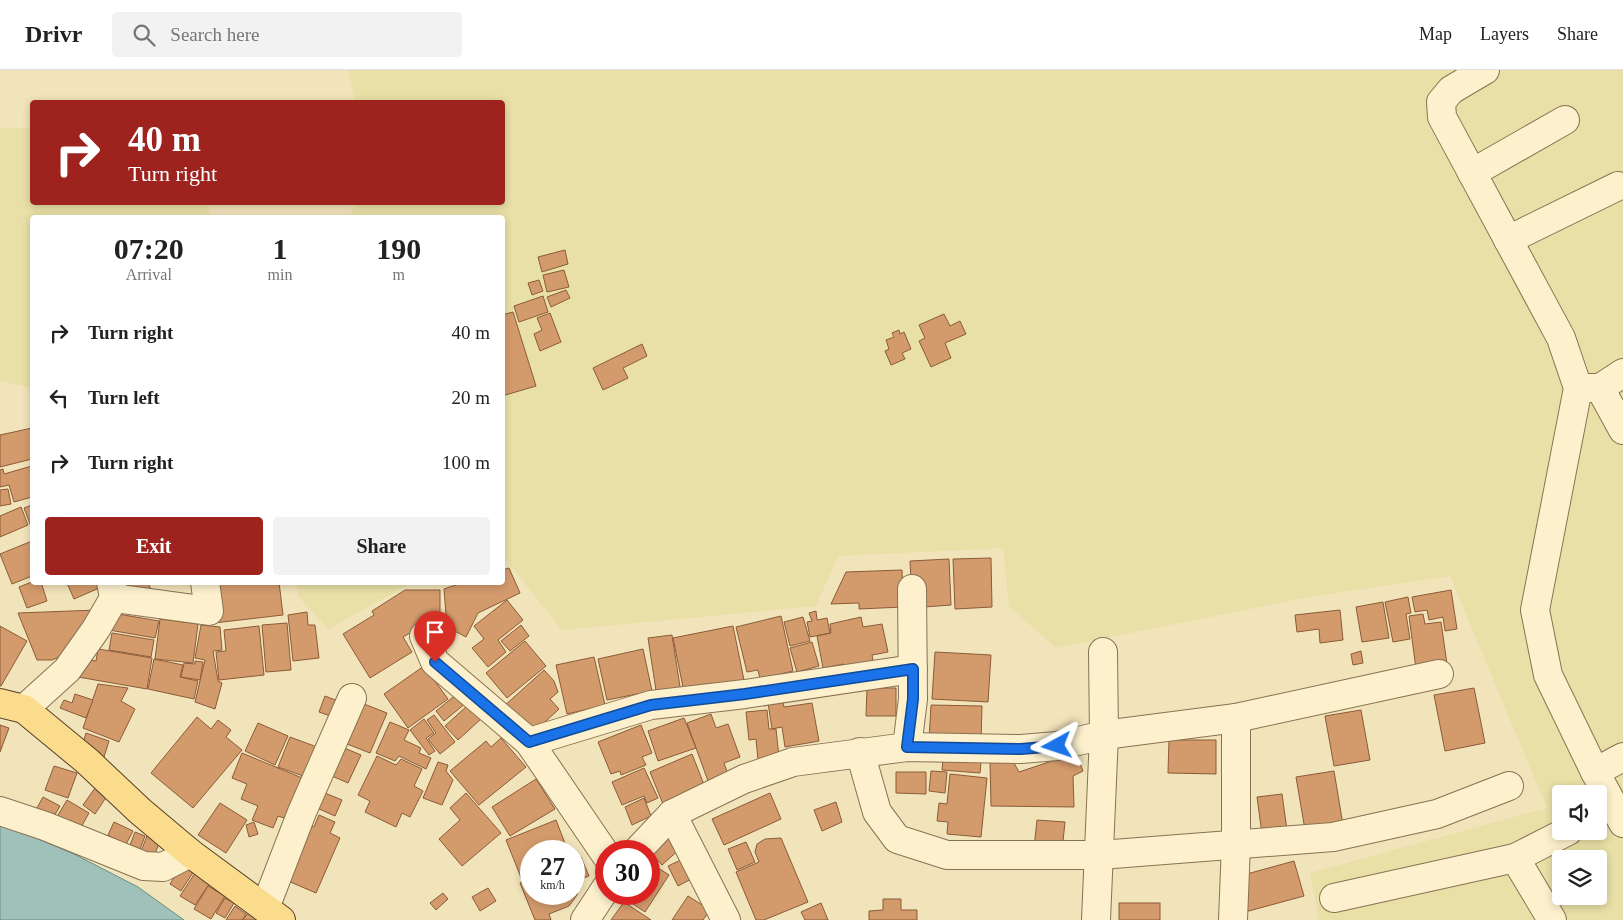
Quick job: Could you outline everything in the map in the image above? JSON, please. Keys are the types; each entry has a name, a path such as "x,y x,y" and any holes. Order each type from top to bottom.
{"main road":[{"path":"12,706 88,761 140,811 190,853 273,914"}],"street":[{"path":"1485,70 1450,90 1441,102 1442,118 1589,388 1623,430"},
{"path":"1472,173 1565,120"},
{"path":"1508,240 1618,186"},
{"path":"1589,388 1623,373"},
{"path":"1589,388 1535,610 1548,675 1595,772 1612,815"},
{"path":"12,706 67,670 96,629 112,590 208,610 205,585"},
{"path":"907,747 913,699 912,589"},
{"path":"424,636 435,662 529,742 596,840"},
{"path":"1096,920 1104,735 1102,652"},
{"path":"529,742 651,705 745,694 913,669"},
{"path":"647,840 672,814 744,779 794,762 907,747 1021,749 1057,746 1104,735 1236,718 1439,674"},
{"path":"273,914 302,812 352,698"},
{"path":"1234,920 1236,718"},
{"path":"860,752 877,812 898,839 947,855 1100,855 1333,837 1436,814 1509,786"},
{"path":"1595,772 1623,758"},
{"path":"0,811 45,826 144,866 163,866 190,853"},
{"path":"672,814 726,920"},
{"path":"1334,898 1515,858 1552,839"},
{"path":"1515,858 1552,920"},
{"path":"585,920 595,905"}],"shaded area":[{"path":"349,70 1623,70 1623,920 1319,920 1310,873 1547,808 1450,576 1309,597 1056,648 1009,606 1003,548 838,556 816,606 562,630 507,561 505,561 505,215 350,215 355,205 505,205 505,100 355,100"},
{"path":"0,128 30,128 30,205 208,205 210,215 30,215 30,388 0,381"},
{"path":"296,585 408,585 328,629 298,596"}],"water":[{"path":"0,823 74,854 138,887 184,920 0,920"}],"building":[{"path":"565,250 568,264 542,272 538,257"},
{"path":"564,270 569,287 547,292 543,275"},
{"path":"539,280 543,291 532,295 528,283"},
{"path":"566,290 570,298 551,307 547,297"},
{"path":"543,296 548,312 519,322 514,306"},
{"path":"513,312 536,386 505,395 505,314"},
{"path":"550,313 561,342 540,351 534,334 542,330 537,318"},
{"path":"944,314 950,326 960,321 966,334 945,343 951,358 931,367 919,341 925,338 919,325"},
{"path":"899,330 900,334 904,332 911,349 902,353 905,359 891,365 885,351 889,349 886,340 894,337 892,333"},
{"path":"642,344 647,356 623,368 628,378 603,390 593,368"},
{"path":"30,428 30,460 0,467 0,435"},
{"path":"30,467 30,498 14,502 9,485 0,487 0,470 3,469 4,474"},
{"path":"8,489 11,504 0,506 0,490"},
{"path":"30,506 30,524 24,508"},
{"path":"21,507 28,525 0,537 0,516"},
{"path":"30,542 30,577 12,584 0,554"},
{"path":"991,558 992,607 955,609 953,559"},
{"path":"949,559 951,605 924,607 923,579 911,580 910,561"},
{"path":"509,568 520,593 478,613 466,637 447,627 444,589 455,585 505,585 505,569"},
{"path":"902,570 903,607 859,609 859,603 831,604 846,572"},
{"path":"30,583 30,585 42,585 47,601 27,608 19,587"},
{"path":"68,585 106,585 74,599"},
{"path":"122,585 149,585 152,593 126,597"},
{"path":"210,585 279,585 283,615 214,623"},
{"path":"405,590 440,590 440,630 415,630 403,637 412,652 370,678 343,634 374,615 372,611"},
{"path":"1451,590 1457,629 1445,631 1443,617 1429,620 1427,610 1415,612 1412,597"},
{"path":"1408,597 1411,613 1406,614 1410,639 1393,642 1385,602"},
{"path":"507,600 523,620 498,640 506,652 488,667 472,648 484,639 474,626"},
{"path":"1383,602 1389,638 1362,642 1356,607"},
{"path":"97,610 73,651 52,660 37,660 18,613"},
{"path":"1340,610 1343,640 1320,643 1319,629 1297,632 1295,615"},
{"path":"816,611 817,620 827,618 830,633 810,637 807,622 812,621 809,613"},
{"path":"307,612 308,625 315,625 319,658 293,661 288,615"},
{"path":"112,613 159,621 155,638 109,630"},
{"path":"1423,614 1425,624 1441,622 1447,664 1416,669 1409,616"},
{"path":"781,616 793,671 760,679 758,670 747,672 736,627"},
{"path":"803,617 810,641 790,646 784,622"},
{"path":"861,617 863,627 882,624 888,652 872,655 874,666 846,671 844,664 823,668 817,636 831,633 830,624"},
{"path":"160,619 198,624 193,663 155,659"},
{"path":"287,623 291,670 266,672 262,625"},
{"path":"201,625 220,627 222,650 213,651 218,681 222,683 215,709 195,702 205,660 195,658"},
{"path":"521,625 529,636 510,651 501,641"},
{"path":"0,626 27,641 1,686 0,686"},
{"path":"259,626 264,675 219,680 216,652 226,651 224,630"},
{"path":"733,626 744,680 684,692 673,638"},
{"path":"112,633 154,640 151,657 109,650"},
{"path":"672,635 681,693 657,697 648,638"},
{"path":"525,641 546,666 507,698 486,673"},
{"path":"812,642 819,666 797,672 790,648"},
{"path":"98,649 152,658 147,689 78,677 81,658 96,661"},
{"path":"643,649 652,691 607,700 598,659"},
{"path":"1361,651 1363,663 1353,665 1351,654"},
{"path":"935,652 991,655 988,702 932,699"},
{"path":"594,657 605,705 567,714 556,665"},
{"path":"154,659 183,665 180,677 198,681 194,699 148,689"},
{"path":"195,661 203,662 200,680 181,677 184,663 195,664"},
{"path":"424,666 448,699 408,728 384,694"},
{"path":"544,670 554,681 558,692 550,699 559,709 530,736 503,707"},
{"path":"98,684 128,688 121,701 135,709 119,742 83,728"},
{"path":"867,688 896,688 896,716 866,716"},
{"path":"1474,688 1485,743 1445,751 1434,695"},
{"path":"458,693 466,703 444,721 436,711"},
{"path":"75,694 93,700 86,718 60,708 64,700 72,703"},
{"path":"325,696 338,701 333,717 319,712"},
{"path":"783,701 784,707 812,703 819,741 785,747 782,727 772,729 768,703"},
{"path":"359,702 387,713 370,753 342,742"},
{"path":"468,705 481,719 458,740 445,726"},
{"path":"931,705 982,706 981,742 929,741"},
{"path":"767,710 769,729 776,729 779,757 758,760 756,739 749,740 746,712"},
{"path":"1361,710 1370,760 1334,766 1325,716"},
{"path":"711,714 716,728 728,724 740,757 724,763 728,774 708,781 687,723"},
{"path":"434,715 455,742 440,754 428,739 436,733 427,720"},
{"path":"197,717 211,729 218,720 231,730 226,737 242,750 193,808 151,773"},
{"path":"684,718 696,748 658,761 648,731"},
{"path":"424,719 434,733 426,738 435,751 429,755 410,730"},
{"path":"390,722 409,730 404,740 421,748 419,753 431,758 426,769 399,756 395,761 376,753"},
{"path":"258,723 288,736 275,765 245,751"},
{"path":"0,725 9,728 0,752"},
{"path":"641,725 652,753 642,757 646,765 621,775 620,771 611,774 598,742"},
{"path":"86,733 109,741 104,757 81,750"},
{"path":"290,737 317,747 306,777 278,767"},
{"path":"501,738 526,767 479,805 450,771 486,741 491,747"},
{"path":"1169,740 1216,740 1216,774 1168,773"},
{"path":"337,745 361,755 348,783 325,773"},
{"path":"944,749 982,752 980,773 942,770"},
{"path":"242,753 307,780 290,820 278,816 273,828 252,820 258,806 241,799 247,784 232,778"},
{"path":"1076,753 1083,771 1073,776 1074,807 991,806 990,762 1010,756 1019,772"},
{"path":"692,754 705,787 663,804 650,772"},
{"path":"377,756 396,765 401,759 422,769 414,786 423,791 410,817 402,813 396,827 365,812 370,801 358,795"},
{"path":"438,762 448,765 446,771 453,780 442,805 423,798"},
{"path":"54,766 77,773 68,798 45,790"},
{"path":"644,768 658,798 647,803 644,796 622,805 612,782"},
{"path":"931,771 947,772 945,793 929,791"},
{"path":"1334,771 1343,825 1305,830 1296,777"},
{"path":"896,772 926,772 926,794 896,793"},
{"path":"950,774 987,778 981,837 947,834 948,822 937,821 939,803 947,804"},
{"path":"536,779 555,809 510,836 492,807"},
{"path":"95,788 107,796 95,814 83,805"},
{"path":"315,789 342,800 335,816 308,804"},
{"path":"466,793 501,833 462,866 439,839 460,820 450,808"},
{"path":"770,793 781,819 724,845 712,819"},
{"path":"1282,794 1287,830 1262,834 1257,797"},
{"path":"43,797 60,806 50,823 33,815"},
{"path":"644,798 651,816 632,825 625,807"},
{"path":"67,800 89,813 75,838 52,825"},
{"path":"836,802 842,822 822,831 814,810"},
{"path":"220,803 247,820 226,853 198,835"},
{"path":"319,815 335,822 330,833 340,838 316,893 281,878 306,823 314,827"},
{"path":"556,820 564,840 520,840 520,875 506,840"},
{"path":"1037,820 1065,822 1062,851 1034,848"},
{"path":"114,822 133,831 121,854 110,849 115,839 108,835"},
{"path":"254,822 258,834 249,837 246,825"},
{"path":"135,832 145,836 140,849 130,845"},
{"path":"669,832 682,847 662,865 660,863 660,841"},
{"path":"147,836 160,841 150,866 141,851"},
{"path":"781,838 808,902 764,920 756,920 736,872 759,862 755,852 757,844 765,839"},
{"path":"746,842 755,862 737,870 728,849"},
{"path":"685,858 695,877 678,886 668,866"},
{"path":"1294,861 1304,896 1245,912 1236,877"},
{"path":"183,863 194,871 181,891 170,884"},
{"path":"585,866 589,876 585,877"},
{"path":"660,869 669,875 660,889"},
{"path":"195,873 210,883 195,905 180,896"},
{"path":"208,886 225,896 211,919 194,909"},
{"path":"488,888 496,901 480,911 472,897"},
{"path":"443,893 448,899 436,910 430,903"},
{"path":"688,896 710,910 703,920 672,920"},
{"path":"225,898 234,903 225,918 216,913"},
{"path":"883,899 901,899 901,910 917,910 917,920 869,920 869,911 883,910"},
{"path":"821,903 828,920 805,920 801,912"},
{"path":"1119,903 1160,903 1160,920 1119,920"},
{"path":"529,905 570,905 549,914 551,920 535,920"},
{"path":"622,905 628,905 651,920 611,920"},
{"path":"634,905 650,905 645,912"},
{"path":"235,906 246,914 242,920 226,920"},
{"path":"248,913 258,920 243,920"}],"route":[{"path":"435,662 529,742 651,705 745,694 913,669 913,699 907,747 1021,749 1057,746"}]}
